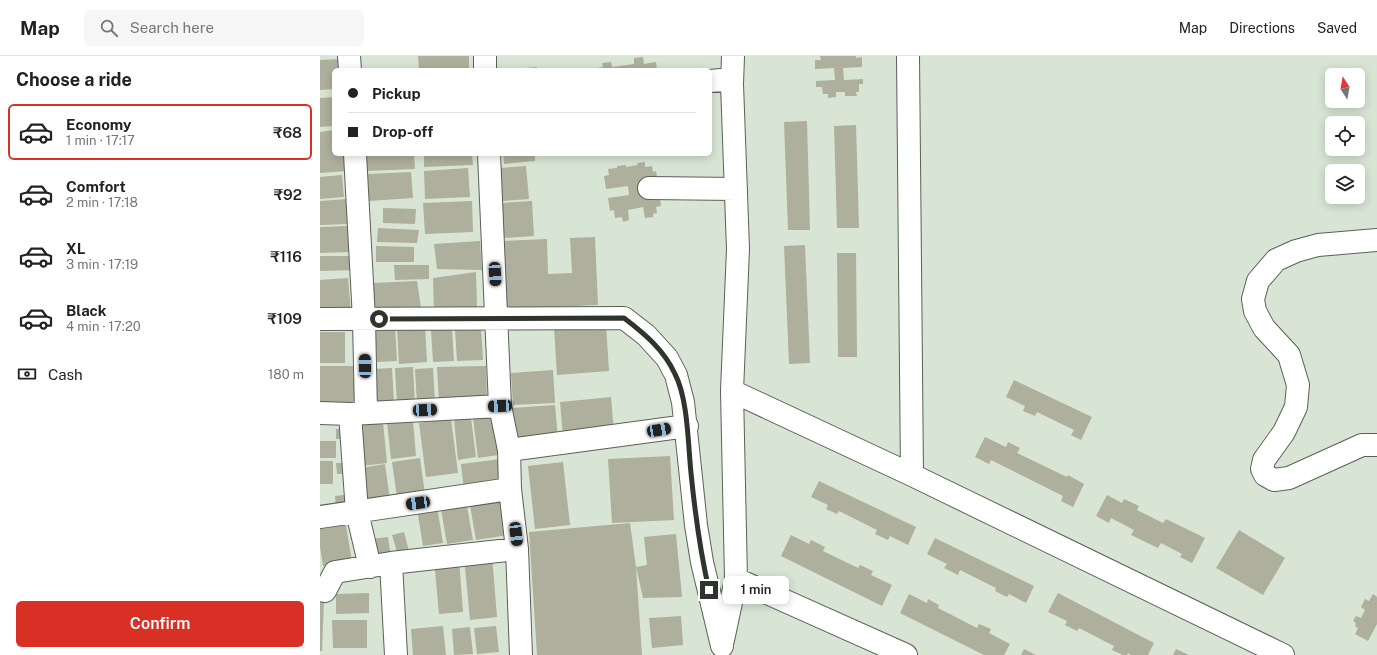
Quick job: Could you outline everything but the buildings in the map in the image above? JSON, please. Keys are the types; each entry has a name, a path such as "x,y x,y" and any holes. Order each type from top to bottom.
{"street":[{"path":"349,56 350,68"},
{"path":"485,56 485,68"},
{"path":"722,651 736,579 732,391 738,249 732,79 733,56"},
{"path":"908,56 912,475"},
{"path":"712,81 732,79"},
{"path":"355,156 364,319 358,413 357,512 370,567"},
{"path":"489,156 500,406 509,450 510,489 517,549 521,655"},
{"path":"649,188 736,189"},
{"path":"1377,240 1318,245 1296,251 1276,260 1258,281 1253,299 1255,311 1264,328 1289,355 1298,385 1296,407 1284,432 1264,460 1262,469 1265,475 1274,480 1289,478 1362,445 1377,445"},
{"path":"320,319 624,318 646,335 667,358 676,375 683,402 687,426 696,525 702,562 722,651"},
{"path":"732,391 912,475 1283,655"},
{"path":"320,413 358,413 500,406"},
{"path":"509,450 687,426"},
{"path":"320,517 510,489"},
{"path":"320,590 325,591 335,572 391,563 517,549"},
{"path":"391,563 396,655"},
{"path":"736,579 906,655"}],"route":[{"path":"379,319 624,318 646,335 667,358 676,375 683,402 687,426 696,525 702,562 709,590"}]}
